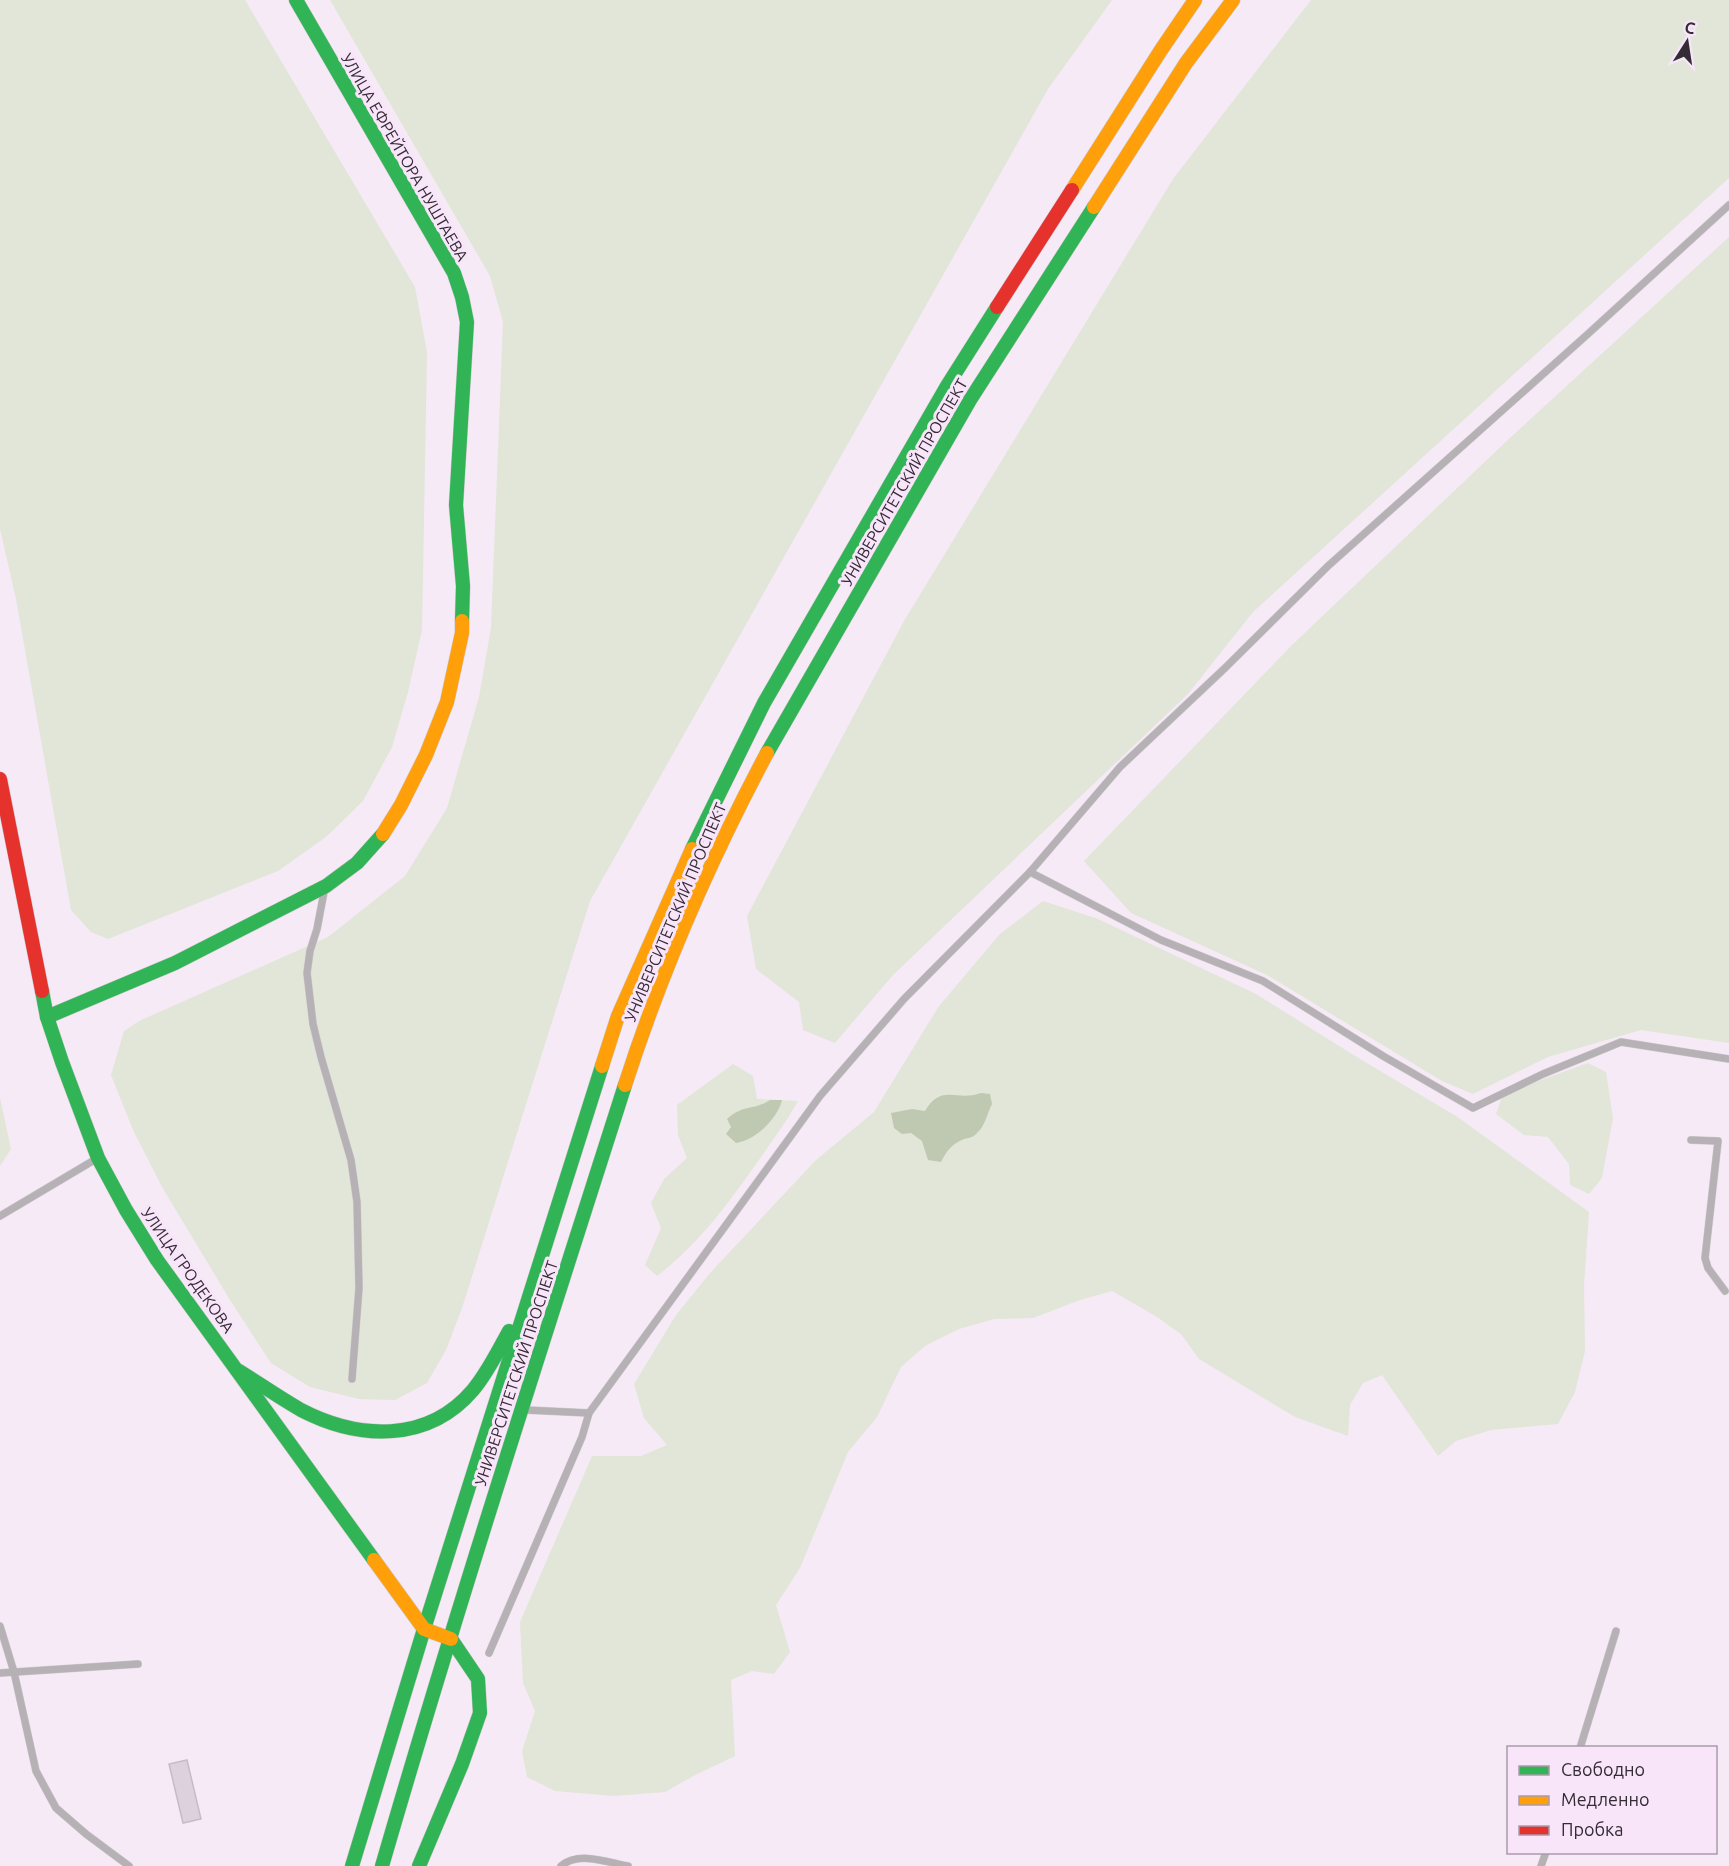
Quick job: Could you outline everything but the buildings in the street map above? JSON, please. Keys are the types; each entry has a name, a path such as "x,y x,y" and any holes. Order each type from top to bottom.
{"main road":[{"name":"УЛИЦА ЕФРЕЙТОРА НУШТАЕВА","path":"47,1017 175,963 326,886 357,863 382,836 401,805 426,755 447,702 462,633 463,586 456,505 466,322 462,297 454,273 296,0"},
{"name":"УНИВЕРСИТЕТСКИЙ ПРОСПЕКТ","path":"352,1866 424,1629 618,1016 682,869 764,703 947,386 1195,0"},
{"name":"УНИВЕРСИТЕТСКИЙ ПРОСПЕКТ","path":"382,1866 521,1409 643,1030 700,888 731,820 786,717 970,400 1186,63 1233,0"},
{"path":"947,386 970,400"},
{"name":"УЛИЦА ГРОДЕКОВА","path":"0,779 47,1017 98,1158 157,1260 424,1629"},
{"path":"239,1371 303,1410 333,1422 369,1432 416,1429 444,1416 473,1390 530,1296"},
{"path":"419,1866 462,1764 480,1713 478,1679 451,1639 424,1629"}],"lane":[{"path":"489,1653 582,1437 589,1413 820,1096 904,999 1030,872 1120,767 1328,566 1729,205"},
{"path":"1030,872 1161,940 1263,981 1383,1056 1473,1108 1543,1074 1622,1042 1729,1059"},
{"path":"326,886 307,973 313,1024 351,1160 357,1202 359,1288 352,1379"},
{"path":"1691,1140 1718,1141 1705,1258 1708,1268 1725,1291"},
{"path":"0,1216 98,1158"},
{"path":"521,1409 589,1413"},
{"path":"0,1626 14,1672 36,1771 56,1808 129,1866"},
{"path":"1581,1746 1616,1631"},
{"path":"0,1673 138,1664"},
{"path":"561,1866 571,1859 582,1858 628,1866"}],"shaded area":[{"path":"0,0 245,0 415,287 427,352 422,630 408,692 392,747 363,801 326,837 278,871 108,939 91,932 71,910 16,599 0,529"},
{"path":"330,0 1112,0 1048,89 590,901 462,1308 446,1350 427,1383 395,1400 359,1399 310,1387 271,1363 162,1187 133,1130 111,1075 124,1031 139,1021 328,937 405,876 447,808 479,697 491,628 503,322 490,276"},
{"path":"1311,0 1729,0 1729,178 1253,612 1188,694 893,975 835,1043 803,1030 799,1002 756,969 747,916 904,621 1173,179"},
{"path":"1729,237 1729,1043 1641,1030 1548,1057 1473,1094 1442,1081 1267,975 1131,913 1084,861 1292,645 1511,437"},
{"path":"1043,901 1098,919 1256,994 1456,1116 1589,1212 1584,1285 1585,1351 1575,1392 1558,1424 1491,1430 1456,1441 1438,1456 1382,1375 1363,1383 1350,1405 1348,1436 1295,1417 1199,1359 1181,1334 1112,1291 1080,1300 1033,1318 994,1319 959,1329 925,1346 901,1367 877,1417 848,1452 800,1568 776,1605 790,1652 774,1674 752,1671 731,1680 735,1756 665,1792 614,1796 555,1791 527,1777 522,1751 535,1711 523,1683 520,1622 592,1456 641,1456 667,1445 644,1418 634,1384 676,1315 710,1273 816,1160 874,1112 939,1006 1000,934"},
{"path":"1588,1063 1606,1072 1613,1118 1602,1178 1589,1194 1570,1185 1569,1164 1548,1137 1524,1135 1496,1114 1502,1097"},
{"path":"733,1064 753,1076 757,1099 798,1101 727,1204 694,1242 657,1276 645,1265 661,1228 651,1203 664,1179 687,1158 678,1135 677,1105"},
{"path":"990,1094 992,1104 982,1127 970,1138 953,1145 941,1162 928,1160 922,1141 911,1133 902,1134 894,1128 891,1113 912,1109 925,1111 931,1103 944,1095 964,1096"},
{"path":"0,1098 11,1149 0,1166"},
{"path":"770,1100 782,1100 776,1114 765,1128 751,1138 736,1143 726,1134 731,1127 727,1119 733,1114"}],"traffic: fast":[{"path":"296,0 454,273 462,297 467,322 456,505 463,586 462,621"},
{"path":"767,753 970,400 1094,207"},
{"path":"692,849 764,703 947,386 997,307"},
{"path":"47,1017 175,963 326,886 357,863 383,834"},
{"path":"42,991 47,1017 62,1062 98,1158 126,1210 157,1260 374,1560"},
{"path":"352,1866 424,1629 602,1066"},
{"path":"382,1866 470,1572 625,1085"},
{"path":"239,1371 301,1410 323,1420 369,1431 414,1428 435,1420 455,1407 473,1390 509,1331"},
{"path":"419,1866 462,1764 480,1713 478,1679 451,1639"}],"traffic: slow":[{"path":"1072,190 1195,0"},
{"path":"1094,207 1186,63 1233,0"},
{"path":"383,834 401,805 426,755 447,702 462,633 462,621"},
{"path":"625,1085 671,958 726,834 767,753"},
{"path":"602,1066 618,1016 692,849"},
{"path":"374,1560 424,1629 451,1639"}],"traffic: jam":[{"path":"997,307 1072,190"},
{"path":"0,779 42,991"}]}
